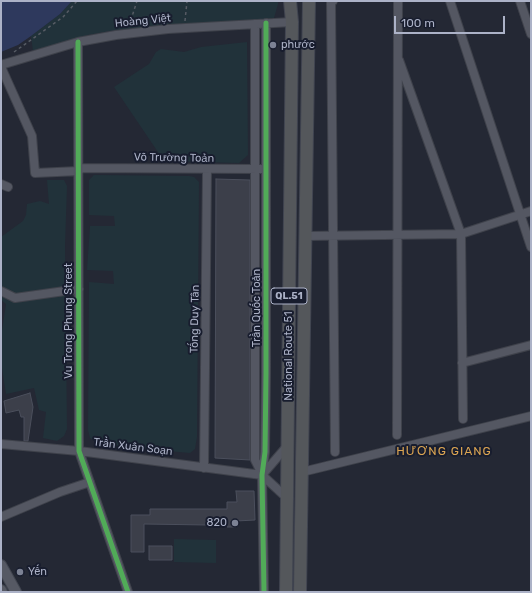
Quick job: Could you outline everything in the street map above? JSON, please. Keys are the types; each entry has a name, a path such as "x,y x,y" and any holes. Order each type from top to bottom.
{"highway":[{"name":"National Route 51","path":"286,592 289,444 292,22 290,1"},
{"name":"National Route 51","path":"300,592 309,1"}],"main road":[{"path":"1,565 16,592"}],"street":[{"path":"333,1 331,2 332,236 335,452"},
{"path":"397,435 396,236 398,1"},
{"path":"450,1 531,247"},
{"path":"520,1 531,34"},
{"name":"Hoàng Việt","path":"1,66 78,42 116,35 161,30 292,22"},
{"name":"Trần Quốc Toản","path":"264,592 262,474 265,452 268,170 266,23"},
{"name":"Trần Quốc Toản","path":"255,24 255,460 262,474"},
{"name":"Vu Trong Phung Street","path":"78,42 79,451 128,592"},
{"path":"397,55 461,234 463,419"},
{"name":"Võ Trường Toản","path":"1,66 32,136 35,173 79,170 268,170"},
{"name":"Tống Duy Tân","path":"204,468 207,170"},
{"path":"306,236 461,234 531,211"},
{"path":"256,269 267,268"},
{"path":"1,291 15,298 79,289"},
{"path":"462,363 531,345"},
{"path":"256,373 266,373"},
{"path":"302,472 531,416"},
{"name":"Trần Xuân Soạn","path":"1,444 79,451 204,468 262,474"},
{"path":"287,498 262,474 289,444"},
{"path":"1,518 60,492 90,482"}],"path":[{"path":"13,54 20,46 63,17 77,1"},
{"path":"129,27 137,1"},
{"path":"185,23 187,1"}],"shaded area":[{"path":"72,1 278,1 278,4 274,18 265,21 110,31 88,35 33,51 31,36 60,14"},
{"path":"247,42 248,155 239,163 164,161 114,87 149,64 156,52 161,49 184,52 201,47"},
{"path":"94,175 189,176 194,177 199,182 197,437 195,449 190,453 101,445 90,438 88,430 89,282 114,284 113,271 87,270 90,226 115,226 114,216 89,215 89,180"},
{"path":"47,180 64,180 67,186 65,246 67,429 64,436 57,441 43,438 46,412 39,410 34,388 6,394 1,362 1,337 6,304 1,300 1,237 23,221 26,215 27,204 40,201 49,204"},
{"path":"174,539 216,540 216,563 174,562"}],"water":[{"path":"1,1 72,1 60,14 31,36 18,45 1,52"}],"building":[{"path":"216,179 250,180 250,460 215,458"},
{"path":"30,393 33,407 28,441 24,441 24,417 21,417 19,410 6,413 4,401"},
{"path":"236,491 254,491 255,520 236,521 236,527 227,527 227,523 207,525 144,524 144,552 131,552 131,515 150,515 150,509 227,509 227,502 237,502"},
{"path":"149,546 172,546 172,560 149,560"}],"cycle path":[{"path":"264,592 262,475 265,452 266,373 266,23"},
{"path":"78,42 79,451 128,592"}],"place":[{"name":"phước","path":"273,45"},
{"name":"820","path":"235,523"},
{"name":"Yến","path":"20,572"}],"district":[{"name":"HƯƠNG GIANG","path":"444,452"}]}
